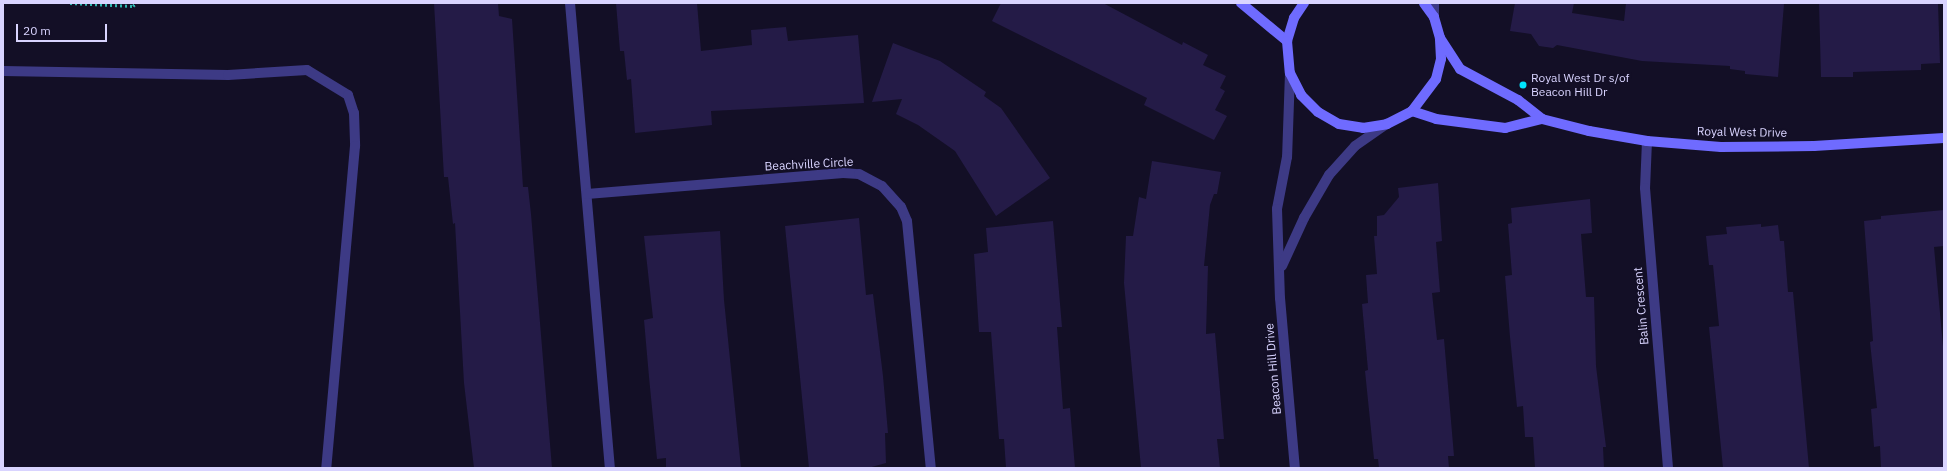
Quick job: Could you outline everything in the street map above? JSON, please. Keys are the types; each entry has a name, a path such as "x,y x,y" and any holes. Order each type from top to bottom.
{"street":[{"path":"570,3 610,468"},
{"path":"1241,3 1287,41"},
{"path":"1304,3 1294,18 1287,41 1290,73 1301,95 1318,112 1339,124 1363,128 1387,124 1412,111 1436,79 1441,58 1440,38 1434,17 1434,3"},
{"path":"1424,3 1434,17"},
{"name":"Royal West Drive","path":"1440,38 1460,69 1518,100 1542,119"},
{"path":"3,71 228,75 306,70 348,95 354,113 355,146 326,468"},
{"name":"Beacon Hill Drive","path":"1290,73 1287,157 1277,209 1281,268 1281,305 1296,468"},
{"name":"Royal West Drive","path":"1412,111 1436,119 1505,128 1542,119 1647,141 1721,147 1814,146 1944,138"},
{"name":"Beacon Hill Drive","path":"1281,268 1304,218 1329,175 1355,146 1387,124"},
{"name":"Balin Crescent","path":"1647,141 1644,188 1668,468"},
{"name":"Beachville Circle","path":"587,194 843,173 859,174 882,186 896,201 907,221 931,468"}],"path":[{"path":"70,3 133,6 136,3"}],"building":[{"path":"434,3 498,3 499,16 512,19 523,187 528,187 531,214 552,468 474,468 464,383 455,223 453,224 448,177 444,177"},
{"path":"616,3 697,3 701,51 752,45 751,30 786,27 788,41 858,35 864,103 711,111 712,125 635,133 631,79 627,80 624,51 620,51"},
{"path":"1001,3 1103,3 1182,45 1183,42 1208,55 1203,65 1226,76 1220,88 1225,91 1215,110 1227,116 1214,140 1144,105 1147,98 992,21"},
{"path":"1515,3 1574,3 1572,13 1624,21 1626,3 1784,4 1778,77 1745,74 1745,71 1730,69 1730,66 1642,61 1557,45 1553,48 1539,46 1531,34 1510,31"},
{"path":"1819,3 1938,3 1940,63 1921,64 1921,70 1853,72 1853,77 1821,77"},
{"path":"893,43 940,61 986,92 984,96 1001,108 1050,178 996,216 955,151 918,125 896,114 902,99 872,102"},
{"path":"1152,161 1221,172 1217,194 1214,194 1210,205 1204,266 1208,266 1206,334 1215,333 1224,439 1217,439 1220,468 1141,468 1124,283 1126,236 1133,236 1139,197 1146,199"},
{"path":"1438,183 1442,241 1436,242 1440,292 1432,293 1437,340 1444,339 1454,456 1448,456 1449,468 1379,468 1378,459 1374,459 1365,371 1368,370 1362,304 1368,303 1366,275 1377,274 1374,236 1377,236 1377,216 1384,215 1399,197 1398,188"},
{"path":"1590,199 1592,233 1581,234 1586,297 1594,297 1596,366 1606,447 1603,447 1604,468 1535,468 1533,437 1525,437 1523,406 1517,407 1510,337 1505,276 1512,275 1508,224 1512,223 1511,208"},
{"path":"1944,210 1944,246 1934,247 1944,357 1944,468 1881,468 1880,446 1874,447 1871,409 1877,408 1870,342 1873,341 1864,221 1881,219 1881,216"},
{"path":"859,218 866,295 873,294 883,376 888,433 885,433 886,463 868,468 809,468 785,226"},
{"path":"1053,221 1062,327 1057,327 1063,409 1070,408 1075,468 1006,468 1004,439 999,439 991,332 979,332 974,254 988,252 986,228"},
{"path":"1761,224 1761,227 1778,225 1780,241 1784,241 1788,292 1793,292 1809,468 1723,468 1709,327 1719,326 1713,265 1709,265 1706,236 1727,234 1726,227"},
{"path":"720,231 724,300 741,468 666,468 666,458 657,459 649,377 644,320 653,318 644,236"}],"place":[{"name":"Royal West Dr s/of Beacon Hill Dr","path":"1523,85"}]}
